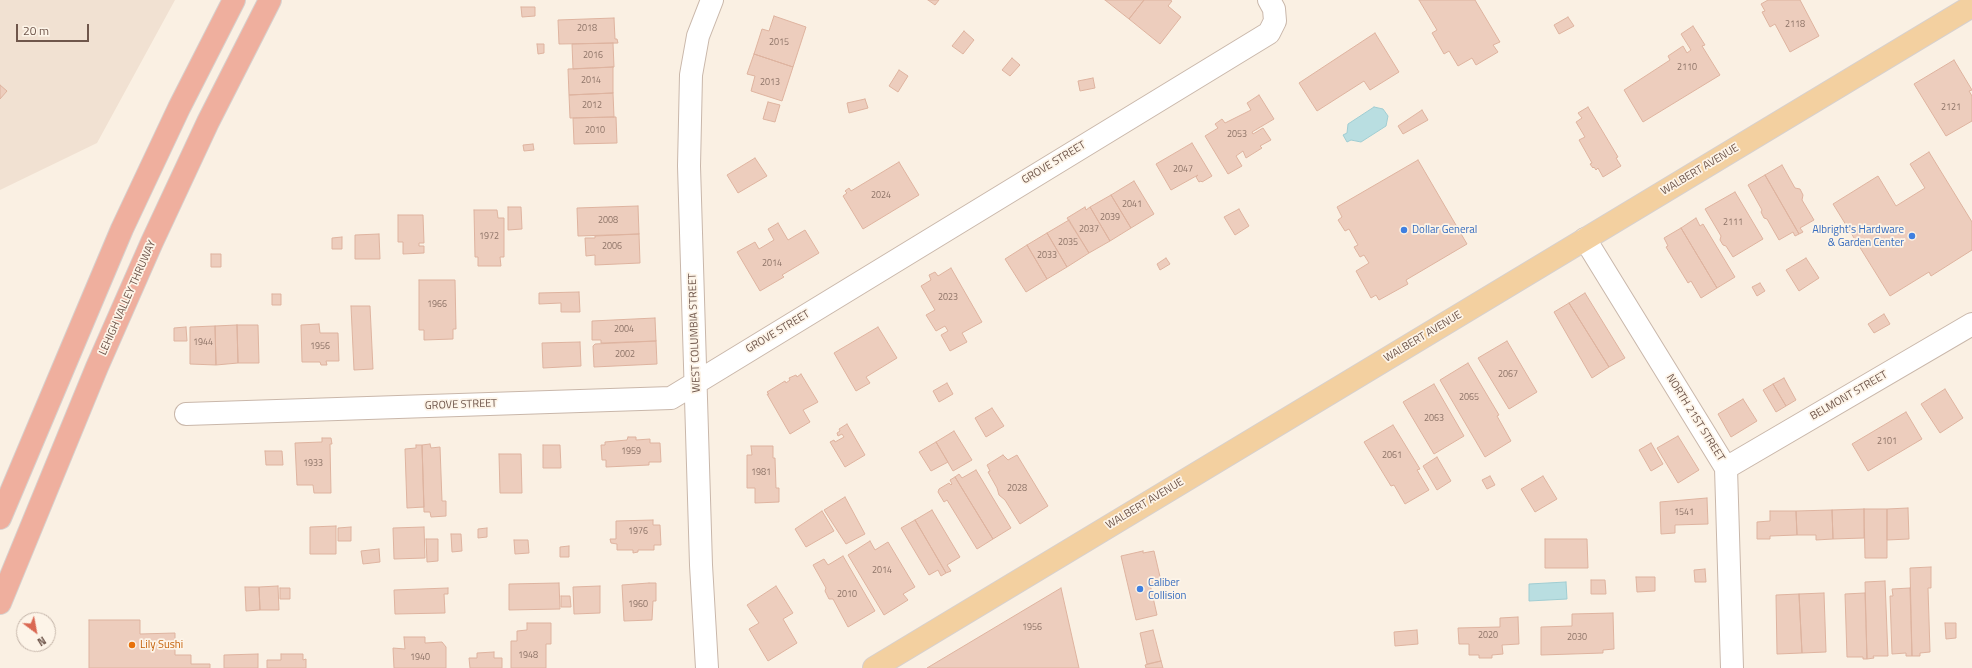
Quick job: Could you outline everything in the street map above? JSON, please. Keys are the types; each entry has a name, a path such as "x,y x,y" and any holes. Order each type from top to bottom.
{"highway":[{"path":"0,518 122,229 179,108 234,0"},
{"name":"LEHIGH VALLEY THRUWAY","path":"0,603 97,367 152,242 208,122 270,0"}],"main road":[{"name":"WALBERT AVENUE","path":"874,668 1972,6"}],"street":[{"name":"WEST COLUMBIA STREET","path":"707,668 701,565 689,166 691,75 698,36 712,0"},
{"name":"GROVE STREET","path":"186,414 671,398 1268,33 1275,21 1274,9 1269,0"},
{"name":"NORTH 21ST STREET","path":"1585,239 1726,468 1732,668"},
{"name":"BELMONT STREET","path":"1726,468 1972,324"}],"shaded area":[{"path":"0,0 175,0 97,143 0,190"}],"water":[{"path":"1374,107 1383,109 1388,116 1386,126 1361,142 1351,140 1347,142 1343,135 1347,133 1348,124"},
{"path":"1566,582 1567,599 1529,601 1529,584"}],"building":[{"path":"928,0 939,0 935,5"},
{"path":"1105,0 1144,0 1129,19"},
{"path":"1144,0 1170,0 1172,1 1168,6 1181,17 1160,44 1129,19"},
{"path":"1419,0 1475,0 1500,42 1493,45 1498,52 1476,65 1472,58 1458,66 1449,51 1444,54 1432,33 1437,30"},
{"path":"1768,0 1800,0 1819,36 1790,52 1775,24 1770,27 1762,12 1765,11 1761,4"},
{"path":"521,7 535,7 535,16 522,17"},
{"path":"774,16 806,27 793,67 754,54 762,29 769,31"},
{"path":"1568,17 1574,26 1559,34 1554,25"},
{"path":"614,18 615,39 617,39 618,43 559,44 558,20"},
{"path":"1693,26 1705,45 1702,46 1720,75 1643,122 1624,90 1670,60 1668,56 1683,46 1687,53 1691,50 1681,34"},
{"path":"964,31 974,40 963,54 952,46"},
{"path":"1375,33 1399,72 1370,90 1364,81 1317,111 1299,83"},
{"path":"613,43 614,67 573,69 572,44"},
{"path":"537,44 544,44 544,53 538,54"},
{"path":"754,54 793,67 782,101 751,91 755,76 747,74"},
{"path":"1012,58 1020,65 1010,76 1002,70"},
{"path":"1954,60 1972,90 1969,91 1972,96 1972,121 1946,136 1914,84"},
{"path":"613,67 613,93 569,95 568,69"},
{"path":"899,70 908,76 898,92 889,86"},
{"path":"1093,78 1095,88 1080,91 1078,81"},
{"path":"0,85 7,91 0,99"},
{"path":"613,93 614,117 570,118 569,95"},
{"path":"1259,95 1274,119 1252,132 1253,134 1263,128 1271,140 1260,146 1262,148 1246,158 1243,151 1236,156 1242,166 1228,174 1205,136 1218,128 1215,124 1222,119 1225,123 1251,110 1247,103"},
{"path":"865,99 868,108 849,113 847,103"},
{"path":"768,102 780,105 775,122 763,119"},
{"path":"1588,107 1618,157 1616,158 1621,166 1603,177 1598,168 1596,170 1590,164 1592,163 1579,140 1585,137 1576,122 1582,118 1578,113"},
{"path":"1422,110 1428,120 1403,134 1398,126"},
{"path":"616,117 617,143 574,144 573,118"},
{"path":"1192,143 1212,176 1202,182 1199,182 1196,177 1198,175 1171,190 1156,164"},
{"path":"533,144 534,150 524,151 523,145"},
{"name":"Albright's Hardware & Garden Center","path":"1929,152 1972,222 1972,250 1931,276 1929,272 1890,296 1833,204 1878,176 1896,206 1925,188 1910,164"},
{"path":"755,158 767,176 738,193 727,175"},
{"name":"Dollar General","path":"1418,160 1467,244 1406,280 1408,284 1379,300 1376,295 1371,298 1356,271 1369,263 1364,255 1360,257 1354,247 1358,245 1349,229 1345,231 1338,220 1342,217 1337,207"},
{"path":"899,162 919,195 863,229 843,196 847,193 845,191 849,188 851,191"},
{"path":"1782,165 1795,188 1800,189 1803,195 1802,200 1814,220 1800,228 1803,232 1799,234 1765,175"},
{"path":"1765,175 1799,234 1795,236 1793,232 1779,240 1767,219 1764,218 1761,212 1762,210 1748,185"},
{"path":"1134,181 1154,214 1131,228 1111,195"},
{"path":"1735,192 1763,239 1733,257 1720,240 1721,236 1705,209"},
{"path":"1111,195 1131,228 1110,241 1090,207"},
{"path":"638,206 639,234 578,236 577,208"},
{"path":"508,207 521,207 522,229 508,230"},
{"path":"1085,207 1086,210 1090,207 1110,241 1089,253 1067,218"},
{"path":"1239,209 1249,226 1235,235 1224,217"},
{"path":"474,210 497,210 498,218 504,218 504,257 500,257 501,266 478,266 478,257 475,257"},
{"path":"398,215 423,215 424,243 419,243 419,246 424,246 424,253 403,254 403,242 398,242"},
{"path":"1696,218 1700,226 1703,224 1735,277 1717,288 1681,228"},
{"path":"1069,220 1089,253 1067,267 1047,233"},
{"path":"778,223 788,240 805,230 819,253 782,275 784,277 760,291 737,252 755,242 759,249 774,240 768,229"},
{"path":"1681,228 1717,288 1701,298 1691,281 1688,283 1666,247 1668,246 1664,238"},
{"path":"1047,233 1067,267 1047,279 1027,245"},
{"path":"379,234 380,259 355,259 355,235"},
{"path":"639,234 640,263 595,265 595,255 586,256 585,238 595,238 595,236"},
{"path":"342,237 342,249 332,249 332,238"},
{"path":"1027,245 1047,279 1026,292 1005,259"},
{"path":"211,254 221,254 221,267 211,267"},
{"path":"1166,258 1170,264 1160,270 1157,264"},
{"path":"1806,258 1819,278 1799,291 1786,270"},
{"path":"951,268 982,322 962,333 967,342 950,351 941,335 948,331 945,326 936,331 926,315 935,310 921,286 931,280 929,275 935,272 938,276"},
{"path":"419,280 455,280 456,329 453,329 453,339 424,340 424,330 419,330"},
{"path":"1760,283 1765,291 1757,296 1752,287"},
{"path":"579,292 580,312 561,312 561,303 539,304 539,293"},
{"path":"1585,293 1625,358 1609,367 1569,303"},
{"path":"272,294 281,294 281,305 272,305"},
{"path":"1569,303 1609,367 1592,378 1554,312"},
{"path":"351,306 370,306 373,369 354,370"},
{"path":"1884,314 1890,324 1874,333 1868,324"},
{"path":"655,318 656,341 601,343 601,340 592,340 592,321"},
{"path":"319,324 320,333 338,333 339,361 326,361 327,365 321,365 320,362 302,362 301,325"},
{"path":"237,325 238,363 216,365 215,326"},
{"path":"237,325 258,325 259,363 238,363"},
{"path":"215,326 216,365 190,364 190,327"},
{"path":"186,327 187,341 174,341 174,328"},
{"path":"878,327 897,358 866,377 870,383 856,391 834,353"},
{"path":"656,341 657,364 594,367 593,346 595,344"},
{"path":"1507,341 1537,392 1509,409 1478,358"},
{"path":"580,342 581,366 543,368 542,343"},
{"path":"1468,363 1499,415 1497,416 1511,441 1485,457 1440,380"},
{"path":"801,374 818,402 803,410 810,422 790,434 767,392 785,381 786,383 790,380 789,378 796,375 797,377"},
{"path":"1784,378 1796,400 1786,406 1773,384"},
{"path":"947,383 953,394 939,402 933,391"},
{"path":"1434,384 1464,436 1434,454 1403,402"},
{"path":"1773,384 1786,406 1776,412 1763,390"},
{"path":"1945,389 1963,418 1940,433 1921,404"},
{"path":"1743,399 1757,421 1731,437 1718,414"},
{"path":"992,408 1004,426 986,437 975,418"},
{"path":"1906,412 1922,439 1868,471 1852,444"},
{"path":"847,424 865,455 845,467 830,442 834,440 835,442 844,437 842,434 838,436 837,433 840,431 839,429"},
{"path":"1393,425 1420,469 1417,470 1429,490 1405,504 1394,485 1391,486 1364,442"},
{"path":"954,431 972,460 953,471 936,442"},
{"path":"1678,436 1699,470 1678,483 1657,448"},
{"path":"628,437 636,437 636,440 650,439 650,443 660,443 661,462 649,462 649,465 606,467 606,460 602,460 601,445 605,445 605,442 627,440"},
{"path":"322,438 331,438 332,444 330,444 331,493 314,493 313,485 297,485 295,443 322,442"},
{"path":"936,442 948,462 931,471 919,452"},
{"path":"1651,443 1663,464 1651,471 1639,450"},
{"path":"430,444 431,448 440,447 442,501 446,501 446,516 431,517 430,512 424,512 422,445"},
{"path":"416,445 422,445 424,507 407,508 405,449 416,448"},
{"path":"543,445 560,445 561,468 543,468"},
{"path":"751,446 773,446 776,488 779,488 779,502 755,503 755,488 747,488 747,455 752,455"},
{"path":"265,451 282,451 283,465 266,465"},
{"path":"499,454 521,454 522,493 500,493"},
{"path":"1003,455 1008,460 1017,455 1048,506 1020,524 1005,500 999,495 997,488 988,472 990,471 987,465"},
{"path":"1437,457 1451,481 1437,490 1423,466"},
{"path":"976,470 1011,528 993,539 955,477 959,474 962,478"},
{"path":"1490,476 1495,485 1487,489 1482,480"},
{"path":"1543,476 1557,499 1535,512 1521,489"},
{"path":"955,477 993,539 977,549 947,500 944,502 938,492 939,489 949,483 951,485 950,480"},
{"path":"845,497 865,534 846,544 824,510"},
{"path":"1707,498 1708,524 1675,525 1675,533 1661,534 1660,502"},
{"path":"1908,508 1909,539 1887,540 1887,509"},
{"path":"1864,509 1887,509 1887,558 1865,558"},
{"path":"1864,509 1864,538 1833,539 1832,510"},
{"path":"932,510 960,557 947,565 951,571 946,573 915,520"},
{"path":"1832,510 1833,539 1816,540 1816,535 1797,535 1796,511"},
{"path":"822,511 834,531 806,547 795,529"},
{"path":"1770,511 1796,511 1797,535 1770,536 1770,539 1757,539 1757,522 1770,521"},
{"path":"653,520 653,525 660,525 661,545 654,545 654,550 638,550 638,552 633,553 633,550 617,550 617,544 611,543 610,539 616,539 616,521"},
{"path":"915,520 946,573 941,576 938,570 929,575 901,528"},
{"path":"336,526 336,554 310,554 310,527"},
{"path":"351,527 351,541 338,541 338,528"},
{"path":"424,527 425,558 394,559 393,528"},
{"path":"487,528 487,537 478,538 478,529"},
{"path":"451,534 461,534 462,551 452,552"},
{"path":"426,539 438,539 438,561 427,562"},
{"path":"1545,539 1587,539 1588,568 1545,568"},
{"path":"514,540 528,540 529,553 515,554"},
{"path":"870,541 875,550 888,542 915,587 903,594 908,600 884,615 848,555"},
{"path":"569,546 569,557 560,557 560,547"},
{"path":"379,549 380,562 363,564 361,551"},
{"name":"Caliber Collision","path":"1143,551 1143,553 1154,551 1161,581 1150,584 1157,615 1136,620 1121,556"},
{"path":"843,556 875,611 848,627 833,599 829,599 825,591 826,588 813,565 824,559 828,565"},
{"path":"1931,567 1931,588 1928,588 1930,652 1920,653 1920,656 1912,656 1910,568"},
{"path":"1705,569 1706,582 1695,582 1694,570"},
{"path":"1636,577 1655,577 1655,591 1637,592"},
{"path":"1591,580 1605,580 1606,594 1591,594"},
{"path":"1885,581 1888,656 1873,656 1874,658 1867,659 1865,582"},
{"path":"559,583 560,609 509,610 509,584"},
{"path":"656,583 656,601 653,601 652,620 624,621 622,585"},
{"path":"278,586 279,610 260,610 259,587"},
{"path":"600,586 600,613 574,614 573,587"},
{"path":"776,586 793,613 783,619 797,643 768,661 749,629 759,623 747,605"},
{"path":"245,587 259,587 260,610 246,611"},
{"path":"280,588 290,588 290,599 280,599"},
{"path":"448,588 448,594 444,594 445,613 395,614 394,590"},
{"path":"1061,588 1079,668 927,668"},
{"path":"1910,588 1912,656 1906,656 1906,653 1892,654 1890,596 1893,596 1892,589"},
{"path":"1824,593 1826,652 1802,653 1799,594"},
{"path":"1865,593 1867,659 1863,659 1863,657 1847,657 1845,594"},
{"path":"1799,594 1802,653 1777,654 1776,595"},
{"path":"561,596 570,596 571,607 561,607"},
{"path":"1613,613 1614,649 1603,650 1603,653 1541,655 1541,627 1572,626 1572,614"},
{"path":"1518,617 1519,644 1502,645 1503,654 1492,655 1492,658 1479,658 1479,655 1469,655 1469,644 1459,644 1458,628 1500,627 1500,618"},
{"name":"Lily Sushi","path":"89,620 140,620 140,634 175,633 175,655 191,655 191,664 210,664 210,668 89,668"},
{"path":"527,623 551,623 551,644 546,644 546,668 511,668 511,641 517,641 517,631 527,630"},
{"path":"1945,623 1956,623 1956,638 1946,639"},
{"path":"1153,630 1161,661 1147,664 1140,633"},
{"path":"1417,630 1418,644 1395,646 1394,632"},
{"path":"404,637 425,637 425,643 442,642 446,647 446,668 394,668 393,648 405,649"},
{"path":"494,652 494,658 502,658 502,668 470,668 469,658 477,658 477,653"},
{"path":"258,654 258,668 224,668 224,655"},
{"path":"281,654 303,654 303,660 306,659 306,668 267,668 267,660 281,660"},
{"path":"1161,661 1163,668 1146,668 1145,665"}],"place":[{"name":"Dollar General","path":"1404,230"},
{"name":"Albright's Hardware & Garden Center","path":"1912,236"},
{"name":"Caliber Collision","path":"1140,589"},
{"name":"Lily Sushi","path":"132,645"}]}
